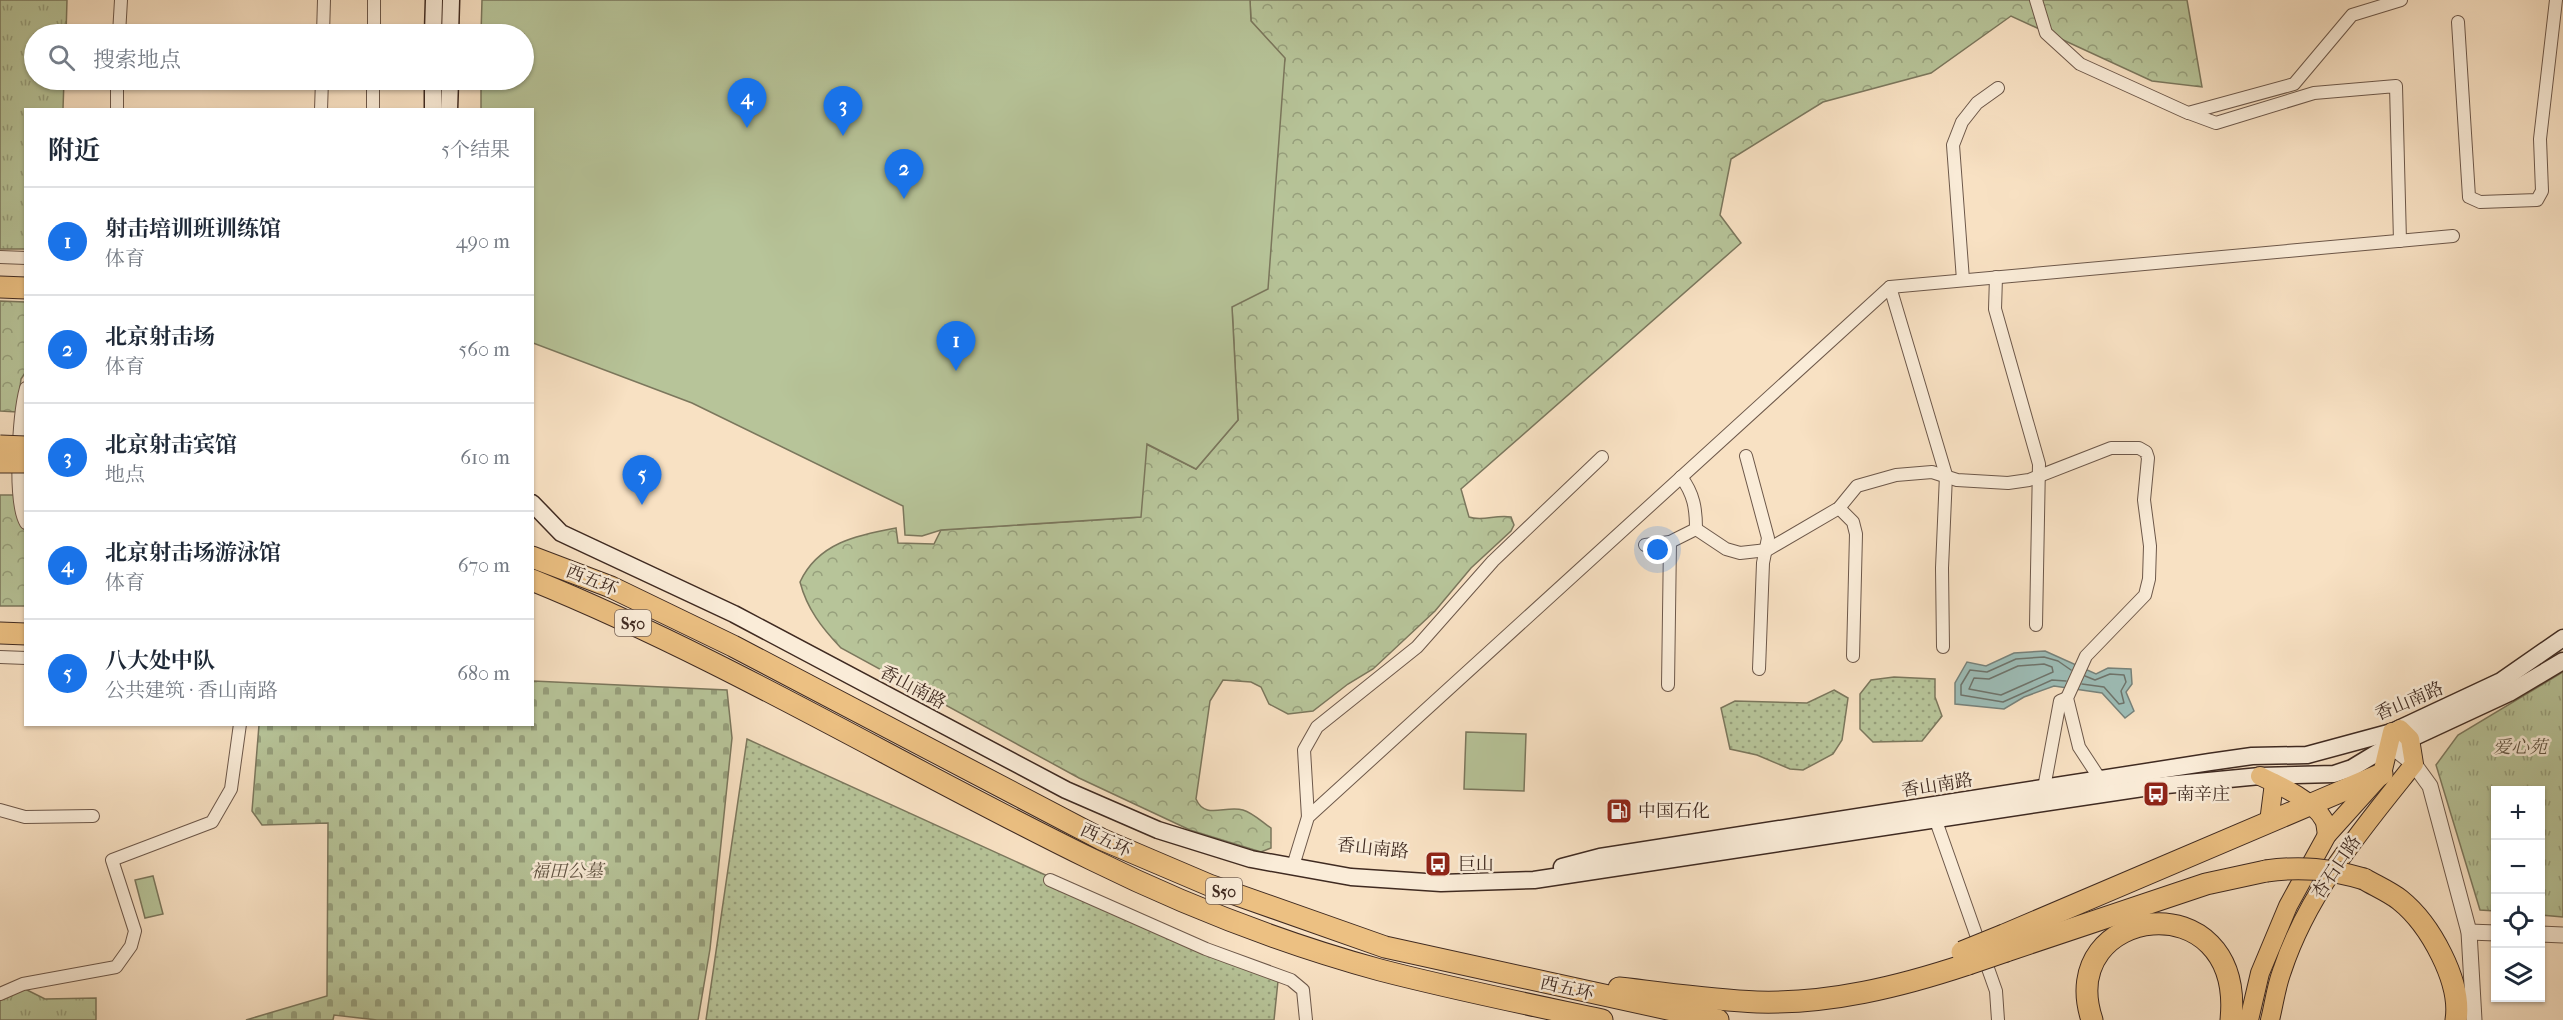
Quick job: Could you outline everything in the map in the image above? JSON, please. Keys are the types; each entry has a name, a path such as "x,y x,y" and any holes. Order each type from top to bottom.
{"highway":[{"path":"0,278 24,279"},
{"path":"0,287 24,288"},
{"path":"0,446 24,447"},
{"path":"0,462 24,462"},
{"name":"西五环","path":"534,558 611,587 733,646 1101,839 1209,885 1385,947 1718,1020"},
{"name":"西五环","path":"534,581 603,609 732,672 1092,860 1201,908 1378,969 1602,1020"},
{"path":"0,624 24,624"},
{"path":"0,633 24,634"},
{"path":"1529,979 1756,1002 1808,1001 1862,993 2005,943 2269,822 2382,774"},
{"path":"2005,943 2206,884 2266,871 2298,867 2330,869 2364,879 2401,901 2427,929 2448,968 2457,1010 2456,1020"},
{"path":"2092,1020 2086,1003 2086,980 2097,954 2116,935 2147,923 2179,924 2203,937 2225,964 2234,997 2231,1020"}],"main road":[{"path":"434,0 434,24"},
{"path":"450,24 451,0"},
{"path":"433,90 433,108"},
{"path":"449,108 450,90"},
{"name":"香山南路","path":"534,505 561,533 734,614 1107,810 1219,852 1395,882 1462,883 1534,880 2207,780 2251,769 2310,761 2398,736 2509,693 2563,661"},
{"name":"香山南路","path":"2207,780 2267,779 2334,774 2352,768 2398,736 2501,681 2563,638"},
{"path":"2398,736 2414,765"},
{"path":"2382,774 2398,736"},
{"name":"香山南路","path":"1293,866 1319,862 1439,873 1505,874 2252,756 2307,755 2398,736"},
{"name":"杏石口路","path":"2270,1020 2282,971 2311,905 2343,852 2414,765"},
{"name":"杏石口路","path":"2249,1020 2260,973 2288,906 2327,835 2382,774"},
{"path":"2267,779 2308,805 2324,820 2327,835"},
{"path":"2267,779 2269,822"}],"street":[{"path":"120,24 121,0"},
{"path":"323,24 324,0"},
{"path":"374,0 374,24"},
{"path":"2036,0 2046,33 2080,64 2216,123 2314,93 2396,86 2400,241"},
{"path":"2188,112 2295,84 2352,15 2401,0"},
{"path":"2458,22 2469,197 2480,202 2537,200 2542,191 2540,139 2556,0"},
{"path":"1963,280 1953,145 1966,116 1977,103 1998,88"},
{"path":"117,90 117,108"},
{"path":"321,108 322,90"},
{"path":"373,90 373,108"},
{"path":"1308,817 1890,287 2453,236"},
{"path":"0,257 24,258"},
{"path":"1996,277 1995,309 2039,464 2036,625"},
{"path":"1890,287 1946,475 1942,568 1943,647"},
{"path":"24,400 19,501 24,517"},
{"path":"1696,529 1726,549 1740,553 1767,550 1839,508 1857,486 1896,475 1932,472 1957,480 2008,483 2039,475 2111,448 2139,448 2146,452 2148,458 2144,500 2150,546 2149,579 2145,595 2086,656 2068,695 2060,702 2044,788"},
{"path":"1746,456 1768,538 1763,563 1759,669"},
{"path":"1293,866 1308,817 1304,750 1317,727 1417,647 1493,561 1602,458"},
{"path":"1681,477 1696,507 1696,529"},
{"path":"1839,508 1853,522 1856,534 1853,656"},
{"path":"1645,545 1670,542 1696,529"},
{"path":"1668,685 1670,542"},
{"path":"0,657 24,658"},
{"path":"2068,695 2079,747 2100,779"},
{"path":"0,994 23,984 116,968 131,946 135,931 112,860 180,837 213,822 231,789 240,726"},
{"path":"2414,765 2430,786 2469,932 2474,1020"},
{"path":"0,810 25,817 93,816"},
{"path":"1935,820 1995,991 1998,1020"},
{"path":"1050,880 1206,949 1291,980 1303,990 1306,1020"},
{"path":"2469,932 2491,933"},
{"path":"2545,934 2563,935"}],"green space":[{"path":"0,0 67,0 66,24 24,24 24,90 64,90 63,108 24,108 24,249 0,249"},
{"path":"482,0 1250,0 1251,21 1285,58 1268,289 1232,307 1238,420 1196,469 1147,444 1141,517 941,530 922,536 905,535 903,506 692,403 534,343 534,108 481,108 481,90 534,90 534,24 481,24"},
{"path":"1250,0 2187,0 2202,87 2152,81 2011,16 1931,73 1823,102 1731,159 1720,215 1741,243 1461,489 1469,517 1479,519 1511,517 1514,525 1511,531 1471,568 1435,611 1373,669 1348,684 1313,711 1288,714 1269,704 1261,687 1251,682 1223,680 1210,701 1196,799 1205,809 1247,811 1271,828 1271,848 1261,852 1190,830 1079,778 841,648 816,618 800,582 817,558 840,543 896,528 898,543 934,544 941,530 1140,517 1146,444 1196,469 1238,420 1232,307 1285,59 1251,21"},
{"path":"0,301 24,302 24,374 21,379 17,412 0,411"},
{"path":"0,495 14,495 16,512 24,529 24,606 0,606"},
{"name":"爱心苑","path":"2563,672 2563,917 2545,915 2545,786 2491,786 2491,911 2480,910 2436,765 2458,735"},
{"path":"1894,677 1935,679 1935,697 1942,716 1922,741 1873,742 1860,729 1860,694 1871,680"},
{"name":"福田公墓","path":"534,681 727,690 732,738 710,949 698,1020 377,1020 334,1015 333,1020 246,1020 327,996 328,823 262,825 252,811 259,726 534,726"},
{"path":"1834,690 1848,698 1842,740 1833,754 1803,770 1790,769 1757,755 1730,749 1721,708 1735,701 1807,703"},
{"path":"1466,732 1526,734 1524,791 1464,789"},
{"path":"747,739 1278,981 1274,1020 706,1020"},
{"path":"153,876 163,914 145,918 135,880"},
{"path":"25,989 45,999 96,998 96,1020 0,1020 0,999"}],"water":[{"path":"2045,651 2096,674 2108,668 2131,669 2132,684 2126,692 2134,711 2125,718 2102,693 2054,686 2024,697 2004,709 1955,704 1955,683 1967,662 1986,666 2014,653"}],"place":[{"name":"北京射击场游泳馆","path":"747,128"},
{"name":"北京射击宾馆","path":"843,136"},
{"name":"北京射击场","path":"904,199"},
{"name":"射击培训班训练馆","path":"956,371"},
{"name":"八大处中队","path":"642,505"},
{"name":"南辛庄","path":"2156,794"},
{"name":"中国石化","path":"1619,811"},
{"name":"巨山","path":"1438,864"}]}
